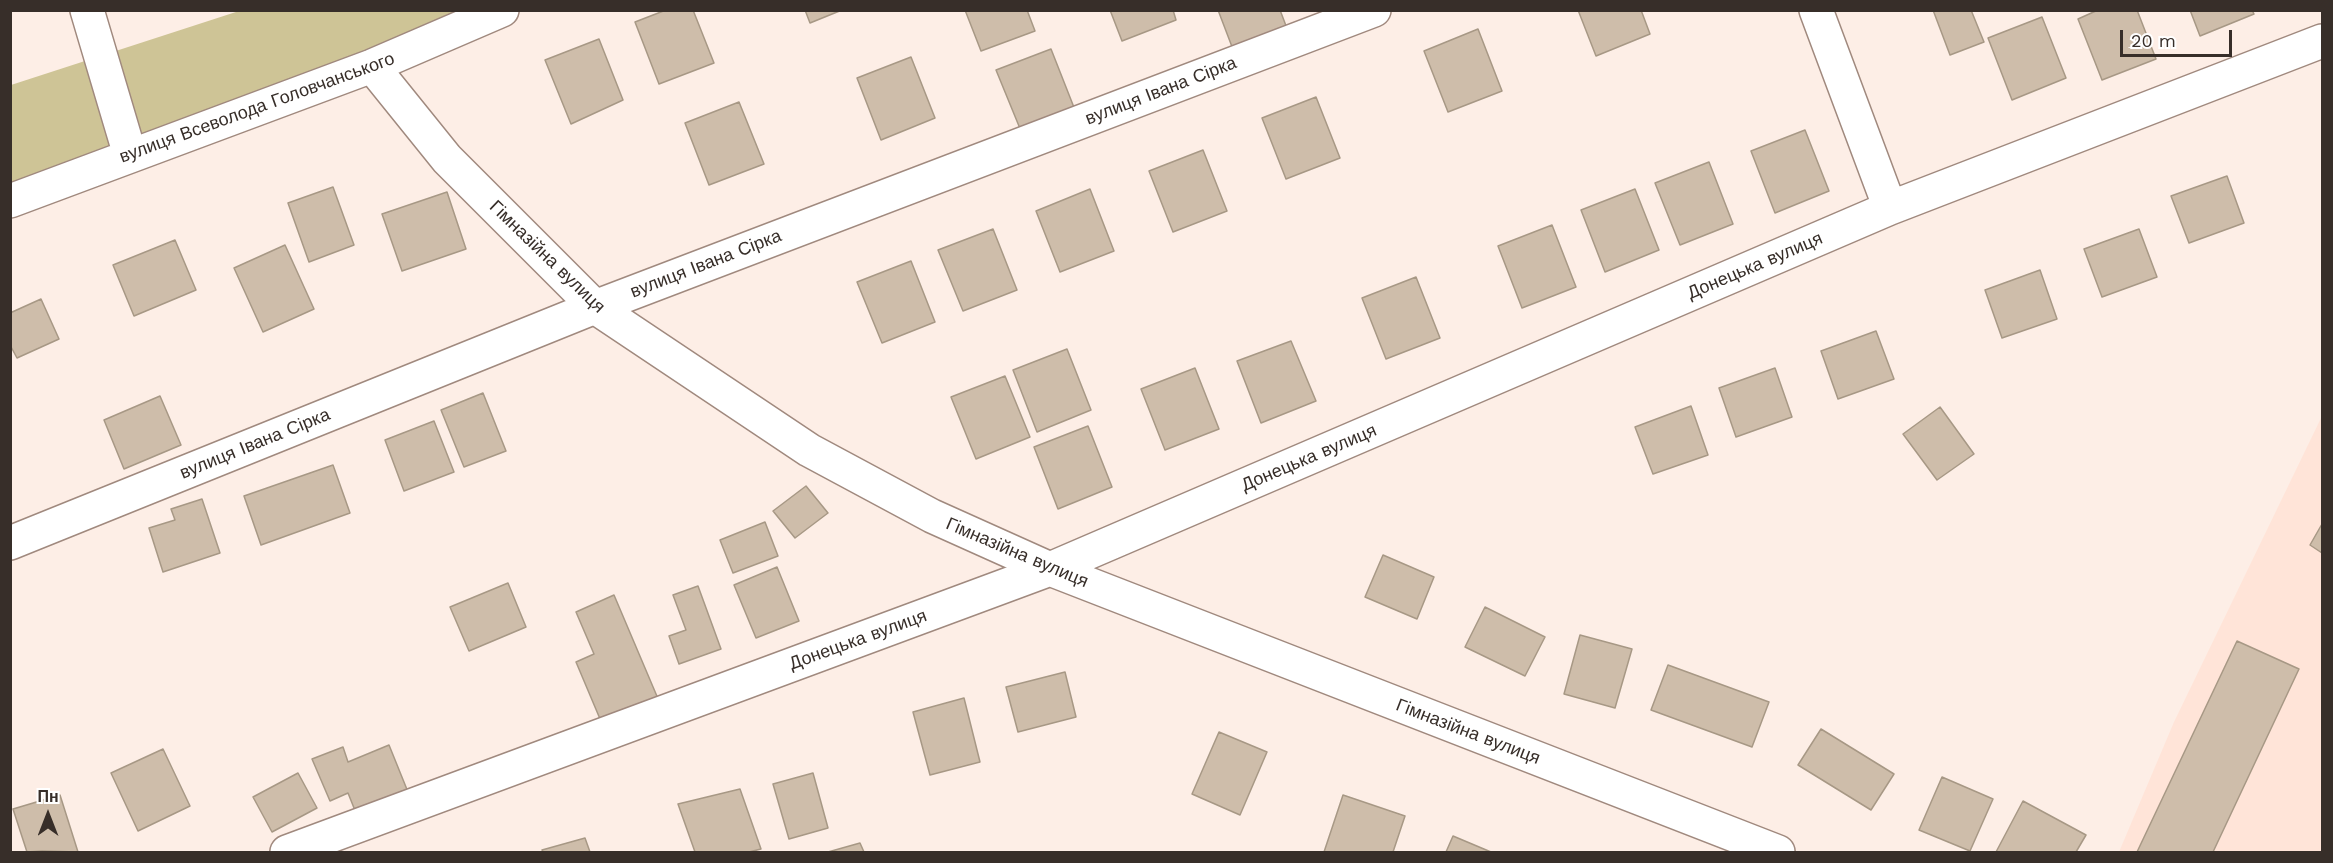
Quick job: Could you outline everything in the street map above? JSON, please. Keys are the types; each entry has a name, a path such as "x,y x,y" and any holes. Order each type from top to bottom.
{"street":[{"path":"87,10 130,155"},
{"name":"вулиця Всеволода Головчанського","path":"10,201 372,66 502,10"},
{"name":"вулиця Івана Сірка","path":"10,543 595,307 1374,10"},
{"path":"1816,10 1890,208"},
{"name":"Донецька вулиця","path":"286,852 1050,569 1890,208 2322,41"},
{"name":"Гімназійна вулиця","path":"372,66 447,159 595,307 809,450 932,516 1050,569 1778,852"},
{"path":"1708,852 1740,838"}],"shaded area":[{"path":"239,11 502,11 11,201 11,85"},
{"path":"2322,416 2322,852 2119,852 2174,722"}],"building":[{"path":"666,10 693,10 714,63 659,84 635,22"},
{"path":"805,10 842,10 810,23"},
{"path":"965,10 1027,10 1035,31 981,51"},
{"path":"1110,10 1173,10 1176,20 1122,41"},
{"path":"1218,10 1280,10 1288,31 1234,52"},
{"path":"1578,10 1641,10 1650,34 1596,56"},
{"path":"1933,10 1971,10 1984,42 1950,55"},
{"path":"2098,10 2137,10 2156,59 2102,80 2078,19"},
{"path":"2190,10 2252,10 2254,14 2200,36"},
{"path":"2042,17 2066,78 2012,100 1988,38"},
{"path":"1478,29 1502,91 1448,112 1424,51"},
{"path":"599,39 623,100 571,124 545,60"},
{"path":"1051,49 1075,110 1021,131 996,70"},
{"path":"911,57 935,118 881,140 857,78"},
{"path":"1316,97 1340,158 1286,179 1262,118"},
{"path":"739,102 764,164 709,185 685,123"},
{"path":"1805,130 1829,191 1775,213 1751,151"},
{"path":"1203,150 1227,211 1173,232 1149,171"},
{"path":"1709,162 1733,224 1680,245 1655,183"},
{"path":"2227,176 2244,223 2189,243 2171,196"},
{"path":"333,187 354,245 309,262 288,203"},
{"path":"1090,189 1114,251 1060,272 1036,211"},
{"path":"1635,189 1659,250 1605,272 1581,210"},
{"path":"447,192 466,249 402,271 382,214"},
{"path":"1552,225 1576,287 1522,308 1498,246"},
{"path":"993,229 1017,290 963,311 938,250"},
{"path":"2139,229 2157,277 2102,297 2084,249"},
{"path":"175,240 196,290 134,316 113,265"},
{"path":"285,245 314,309 263,332 234,268"},
{"path":"911,261 935,322 882,343 857,282"},
{"path":"2040,270 2057,319 2002,338 1985,290"},
{"path":"1416,277 1440,338 1386,359 1362,298"},
{"path":"41,299 59,339 17,358 10,345 10,313"},
{"path":"1876,331 1894,379 1838,399 1821,351"},
{"path":"1291,341 1316,401 1261,423 1237,361"},
{"path":"1067,349 1091,410 1037,432 1013,370"},
{"path":"1195,368 1219,429 1165,450 1141,389"},
{"path":"1775,368 1792,417 1736,437 1719,388"},
{"path":"1005,376 1030,437 976,459 951,397"},
{"path":"483,393 506,451 464,467 441,410"},
{"path":"160,396 181,445 124,469 104,420"},
{"path":"1691,406 1708,455 1653,474 1635,427"},
{"path":"1940,407 1974,454 1937,480 1903,434"},
{"path":"434,421 454,472 404,491 385,440"},
{"path":"1088,426 1112,487 1058,509 1034,447"},
{"path":"333,465 350,513 261,545 244,496"},
{"path":"806,486 828,513 795,538 773,511"},
{"path":"202,499 220,553 163,572 149,528 175,520 171,509"},
{"path":"765,522 778,556 733,573 720,540"},
{"path":"2322,524 2322,553 2310,545"},
{"path":"1383,555 1434,577 1417,619 1365,597"},
{"path":"777,567 799,621 756,638 734,585"},
{"path":"508,583 526,627 469,651 450,607"},
{"path":"698,586 721,649 679,664 669,636 686,630 673,595"},
{"path":"614,595 659,701 603,726 576,662 594,654 576,612"},
{"path":"1485,607 1545,637 1525,676 1465,647"},
{"path":"1580,635 1632,649 1615,708 1564,694"},
{"path":"2237,641 2299,669 2213,852 2137,852"},
{"path":"1668,665 1769,702 1752,747 1651,710"},
{"path":"1065,672 1076,717 1018,732 1006,687"},
{"path":"964,698 980,762 930,775 913,712"},
{"path":"1821,729 1894,774 1871,810 1798,765"},
{"path":"1219,732 1267,752 1240,815 1192,794"},
{"path":"389,745 408,792 356,813 348,793 330,801 312,759 343,747 348,762"},
{"path":"163,749 190,806 138,831 111,773"},
{"path":"298,773 317,808 272,832 253,797"},
{"path":"813,773 828,828 789,839 773,784"},
{"path":"1942,777 1993,799 1970,851 1919,830"},
{"path":"740,789 761,849 749,852 695,852 678,804"},
{"path":"60,795 78,852 27,852 13,809"},
{"path":"1343,795 1405,816 1393,852 1324,852"},
{"path":"2023,801 2086,835 2076,852 1996,852"},
{"path":"1453,836 1491,852 1446,852"},
{"path":"585,838 590,852 543,852 542,850"},
{"path":"860,843 864,852 828,852"}]}
